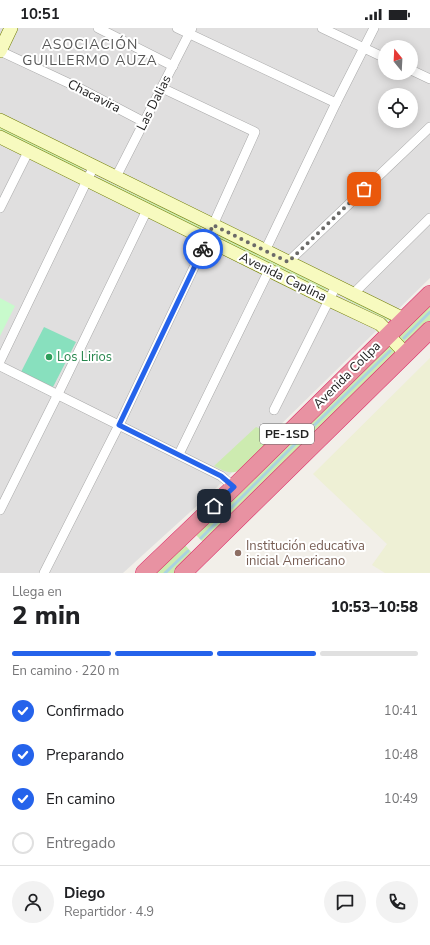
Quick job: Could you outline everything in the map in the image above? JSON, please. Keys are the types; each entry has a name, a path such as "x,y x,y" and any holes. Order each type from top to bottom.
{"highway":[{"name":"Avenida Collpa","path":"144,573 234,487 430,294"},
{"name":"Avenida Collpa","path":"183,573 430,330"},
{"path":"183,536 202,554"}],"street":[{"path":"0,51 11,28"},
{"path":"98,28 173,66"},
{"path":"177,28 191,31 336,103"},
{"path":"322,28 378,55"},
{"path":"265,251 336,103 374,28"},
{"name":"Las Dalias","path":"116,177 191,31"},
{"name":"Chacavira","path":"0,51 79,88 144,122"},
{"path":"418,73 430,79"},
{"path":"44,573 119,425 207,240 255,132 162,88"},
{"name":"Avenida Caplina","path":"0,120 404,319"},
{"path":"288,262 430,127"},
{"name":"Avenida Caplina","path":"0,137 380,324 406,354"},
{"path":"0,208 28,152"},
{"path":"0,361 94,166"},
{"path":"0,510 147,210"},
{"path":"353,294 430,218"},
{"path":"179,454 269,270"},
{"path":"274,410 336,286"},
{"path":"0,366 179,454 221,476 234,487"}],"shaded area":[{"path":"0,28 430,28 430,278 210,494 123,573 0,573"}],"green space":[{"path":"0,126 81,167 83,171 0,132"},
{"path":"97,178 100,178 199,225 202,230 200,231 97,180"},
{"path":"221,235 327,289 322,291 219,239"},
{"path":"344,296 392,320 389,321 347,300"},
{"path":"0,298 15,306 0,336"},
{"path":"430,301 430,325 404,350 392,338"},
{"name":"Los Lirios","path":"44,327 76,342 53,387 21,372"},
{"path":"389,342 401,353 206,545 195,534"},
{"path":"430,358 430,573 385,573 372,565 387,544 313,474"},
{"path":"256,427 277,436 241,470 230,472 214,466"},
{"path":"184,544 195,556 177,573 154,573"}],"waterway":[{"path":"404,338 430,312"},
{"path":"201,538 390,351"},
{"path":"165,573 188,551"}],"way so far":[{"path":"203,249 213,225 288,262 364,189"}],"place":[{"name":"Los Lirios","path":"49,357"},
{"name":"Institución educativa inicial Americano","path":"238,553"}],"district":[{"name":"ASOCIACIÓN GUILLERMO AUZA","path":"90,52"}],"route":[{"path":"203,249 119,425 221,476 234,487 214,506"}]}
